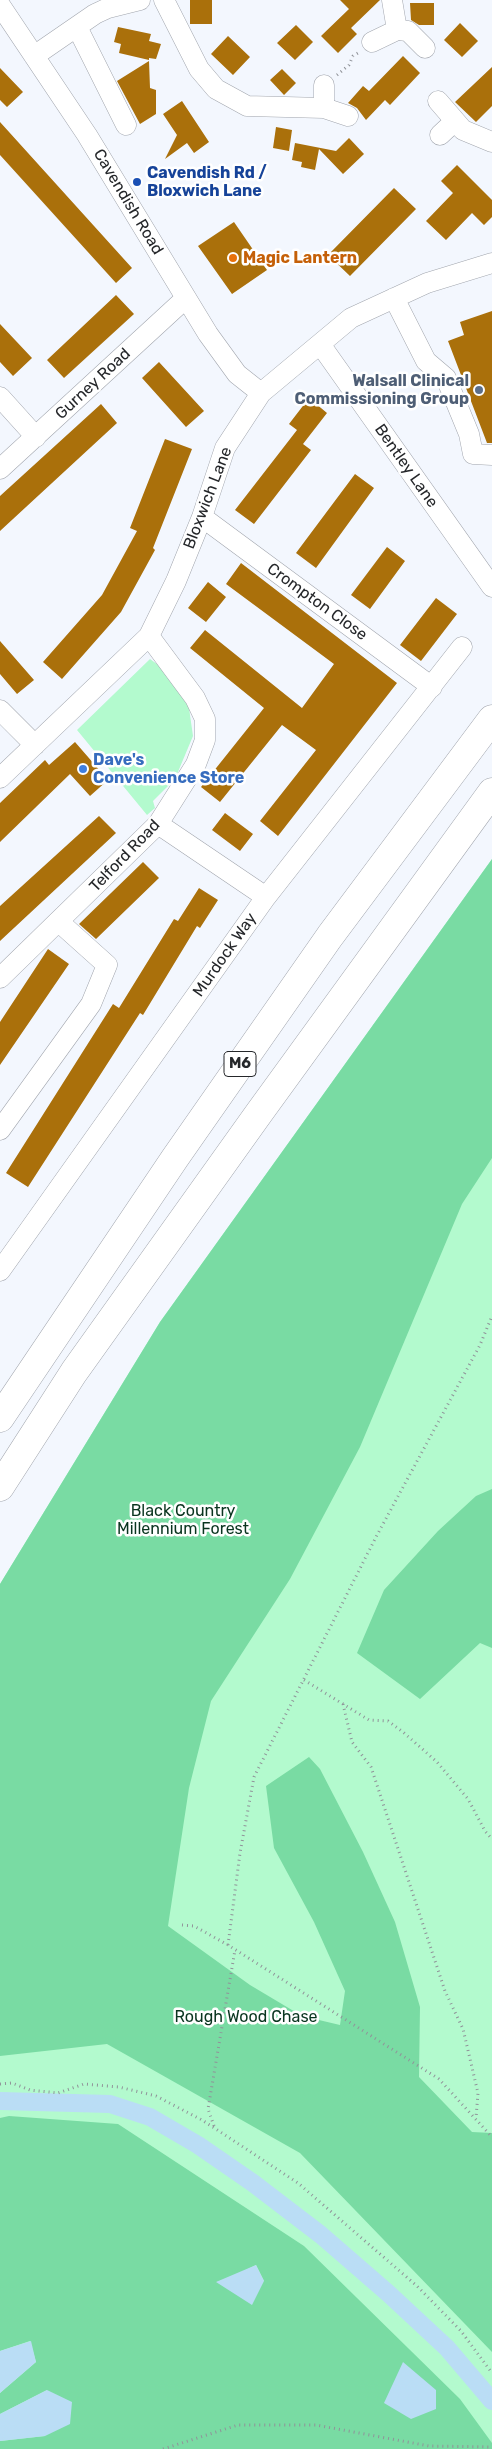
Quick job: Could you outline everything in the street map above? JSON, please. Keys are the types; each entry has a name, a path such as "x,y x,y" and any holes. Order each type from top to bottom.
{"highway":[{"name":"M6","path":"0,1418 175,1158 330,936 492,719"},
{"name":"M6","path":"0,1487 86,1356 264,1105 492,792"}],"street":[{"path":"34,56 77,26 108,8 140,0"},
{"path":"164,0 199,69 216,89 246,106 324,108 348,116"},
{"path":"392,0 397,30"},
{"name":"Cavendish Road","path":"0,5 87,135 186,298 237,374 261,393"},
{"path":"77,26 126,125"},
{"path":"372,42 397,30 408,31 425,48"},
{"path":"324,85 324,108"},
{"path":"438,102 464,130 492,142"},
{"path":"440,135 455,121"},
{"name":"Bloxwich Lane","path":"0,778 149,636 176,582 202,517 225,448 261,393 351,318 427,283 492,263"},
{"name":"Gurney Road","path":"0,469 186,298"},
{"path":"394,298 426,361 446,378 469,434 474,454 492,456"},
{"name":"Bentley Lane","path":"320,344 492,587"},
{"path":"0,397 36,437"},
{"name":"Crompton Close","path":"202,517 432,687"},
{"name":"Telford Road","path":"0,978 158,824 196,764 205,740 205,719 195,698 149,636"},
{"name":"Murdock Way","path":"0,1271 266,897 462,647"},
{"path":"0,710 34,745"},
{"path":"158,824 266,897"},
{"path":"0,1130 91,1004 107,965 59,922"}],"path":[{"path":"324,85 349,65 353,56 372,42"},
{"path":"228,1945 240,1853 254,1777 284,1714 304,1680 380,1528 480,1345 492,1316"},
{"path":"304,1680 369,1720 388,1721 410,1738 437,1762 468,1799 485,1831 492,1839"},
{"path":"343,1704 352,1742 371,1767 445,1992 463,2029 478,2094 476,2118"},
{"path":"182,1925 194,1926 228,1945 439,2079 492,2137"},
{"path":"214,2127 208,2108 235,1950"},
{"path":"0,2084 12,2083 30,2090 58,2093 84,2084 119,2087 156,2096 214,2127 298,2183 416,2286 461,2331 492,2373"},
{"path":"163,2449 238,2424 316,2425 429,2446 492,2447"},
{"path":"429,2446 434,2449"}],"green space":[{"path":"150,659 169,673 189,708 193,736 175,779 153,801 155,808 147,815 77,730"},
{"name":"Rough Wood Chase","path":"492,859 492,2449 0,2449 0,1584 160,1322"},
{"name":"Black Country Millennium Forest","path":"492,859 492,1158 462,1204 360,1447 290,1579 211,1701 189,1788 168,1926 250,1985 302,2016 340,2025 345,1991 314,1922 274,1848 266,1786 309,1757 320,1769 363,1852 395,1922 420,2007 419,2077 472,2132 492,2133 492,2352 300,2153 107,2044 0,2056 0,1584 160,1322"},
{"path":"492,1489 492,1648 480,1643 420,1699 357,1653 384,1590 438,1531 476,1496"},
{"path":"9,2116 118,2124 304,2246 460,2399 492,2443 492,2449 0,2449 0,2441 45,2436 47,2390 0,2414 0,2393 36,2362 30,2341 0,2351 0,2118","holes":["256,2265 264,2281 217,2282"]}],"water":[{"path":"256,2265 264,2281 252,2305 216,2282"},
{"path":"31,2341 36,2362 0,2393 0,2351"},
{"path":"403,2362 436,2390 436,2409 411,2419 384,2403"},
{"path":"47,2390 72,2402 70,2424 45,2436 0,2441 0,2414"}],"building":[{"path":"190,0 212,0 212,24 190,24"},
{"path":"340,0 380,0 351,28 357,34 338,53 321,36 349,9"},
{"path":"410,3 434,3 434,25 419,25 411,20"},
{"path":"460,23 478,41 462,57 444,40"},
{"path":"296,25 313,42 295,60 277,43"},
{"path":"118,27 151,34 149,41 161,44 156,59 149,58 149,60 119,53 121,44 114,42"},
{"path":"228,36 250,57 233,75 211,54"},
{"path":"403,56 420,73 390,105 385,100 366,120 357,108 348,103 363,86 369,91"},
{"path":"149,61 150,88 156,90 156,114 140,124 117,81"},
{"path":"492,67 492,106 476,122 455,102"},
{"path":"0,68 23,92 7,107 0,100"},
{"path":"282,69 296,83 284,95 270,80"},
{"path":"182,101 209,142 194,153 187,143 165,159 177,135 163,114"},
{"path":"0,122 132,268 116,283 0,155"},
{"path":"276,127 292,130 289,151 273,148"},
{"path":"349,138 364,154 343,174 319,149 315,170 301,167 302,162 292,160 295,143 336,151"},
{"path":"457,165 492,200 492,217 484,225 472,213 446,240 426,221 453,193 441,181"},
{"path":"394,188 416,209 350,276 328,255"},
{"name":"Magic Lantern","path":"234,222 267,270 232,294 198,246"},
{"path":"116,295 134,314 64,378 47,360"},
{"name":"Walsall Clinical Commissioning Group","path":"492,311 492,443 487,443 448,341 464,335 460,322"},
{"path":"0,324 32,358 13,376 0,362"},
{"path":"159,362 204,411 186,427 142,378"},
{"path":"309,398 327,413 303,444 311,450 254,524 235,510 297,430 289,424"},
{"path":"101,404 117,423 0,531 0,496"},
{"path":"165,439 192,449 153,548 155,550 121,612 62,679 43,662 102,595 137,531 130,528"},
{"path":"355,474 374,488 316,568 296,553"},
{"path":"387,547 405,561 370,609 351,595"},
{"path":"241,563 397,683 278,836 260,821 316,750 282,725 220,802 201,787 264,708 190,648 205,630 302,708 334,664 226,584"},
{"path":"208,582 226,597 206,622 188,608"},
{"path":"436,598 457,614 421,661 400,645"},
{"path":"0,641 34,680 17,694 0,674"},
{"path":"75,742 108,780 90,796 70,774 0,842 0,803 45,760 49,765"},
{"path":"225,813 253,834 240,851 212,830"},
{"path":"99,816 116,833 0,941 0,906"},
{"path":"143,862 159,878 96,939 79,924"},
{"path":"199,888 218,900 200,928 197,926 143,1015 140,1013 28,1187 6,1173 113,1004 119,1008 174,919 178,921"},
{"path":"48,949 69,964 0,1065 0,1022"}],"waterway":[{"path":"0,2101 110,2104 150,2117 198,2145 253,2183 321,2235 389,2294 447,2348 492,2401"}],"place":[{"name":"Cavendish Rd / Bloxwich Lane","path":"137,182"},
{"name":"Magic Lantern","path":"233,258"},
{"name":"Walsall Clinical Commissioning Group","path":"479,390"},
{"name":"Dave's Convenience Store","path":"83,769"}]}
